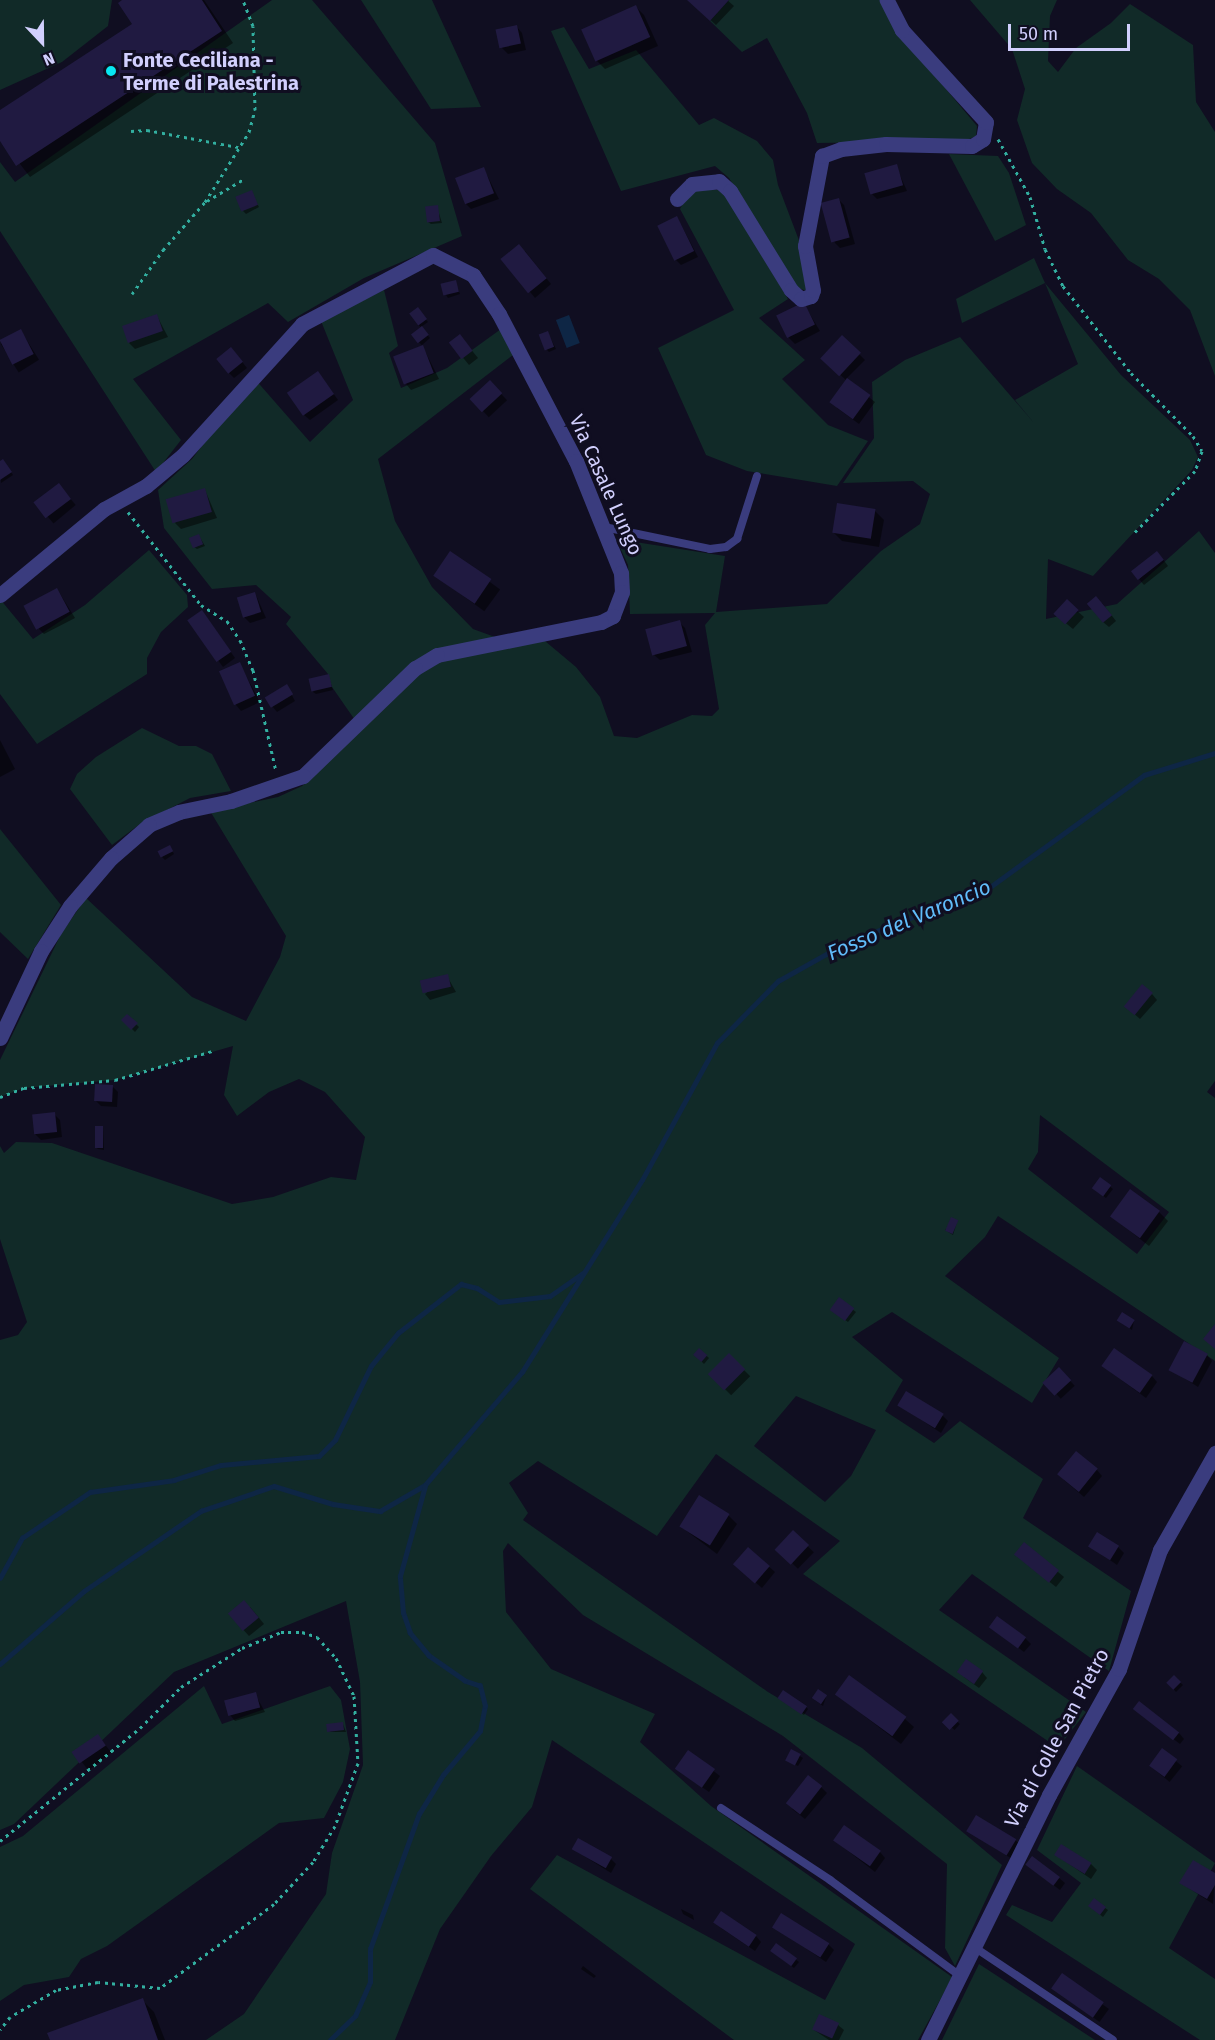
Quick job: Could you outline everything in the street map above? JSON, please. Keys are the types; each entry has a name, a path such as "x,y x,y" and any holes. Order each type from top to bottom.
{"street":[{"path":"677,199 692,184 719,181 730,192 796,297 808,298 814,283 805,246 822,156 841,149 886,144 972,146 983,139 988,128 902,30 887,0"},
{"name":"Via Casale Lungo","path":"0,595 104,509 146,486 183,455 302,324 434,255 473,275 499,314 576,461 621,573 622,592 613,616 602,622 437,655 415,668 303,776 282,786 179,812 149,825 128,841 65,915 41,951 0,1038"},
{"name":"Via di Colle San Pietro","path":"928,2040 1049,1795 1119,1669 1160,1550 1211,1471 1215,1453"}],"lane":[{"path":"604,527 710,549 726,548 737,539 757,476"},
{"path":"721,1808 830,1880 960,1976"},
{"path":"974,1947 1113,2040"}],"path":[{"path":"132,294 163,250 205,201 249,132 255,110 253,26 243,0"},
{"path":"988,128 1000,141 1030,197 1045,249 1063,286 1131,373 1193,436 1202,451 1195,471 1134,533"},
{"path":"131,131 147,130 238,147"},
{"path":"205,201 244,179"},
{"path":"121,500 135,526 201,605 226,621 240,640 252,670 273,765 282,786"},
{"path":"0,1097 24,1088 115,1080 212,1052"},
{"path":"0,1841 140,1728 181,1687 242,1648 282,1632 302,1632 317,1637 336,1658 354,1696 358,1764 335,1826 313,1862 274,1904 160,1988 98,1982 56,1990 10,2017 0,2030"}],"green space":[{"path":"0,0 112,0 108,26 62,62 0,90"},
{"path":"272,0 312,0 435,143 462,236 364,278 288,322 268,303 133,379 181,440 156,472 0,231 0,162 15,182"},
{"path":"361,0 432,0 481,107 431,109"},
{"path":"729,0 882,0 899,33 977,126 976,136 965,141 817,143 807,113 767,38 742,52 710,21"},
{"path":"970,0 1057,0 1050,16 1048,61 1058,72 1076,48 1111,23 1130,4 1193,45 1196,102 1215,132 1215,376 1190,310 1159,279 1128,260 1091,213 1057,189 1032,163 1017,120 1025,89 1012,49"},
{"path":"564,27 589,69 636,50 699,125 714,118 757,141 773,160 778,185 800,243 807,291 795,287 729,178 715,166 621,191 551,31"},
{"path":"949,154 998,156 1009,173 1026,225 995,241"},
{"path":"696,190 718,190 726,196 788,299 759,318 805,360 782,379 828,425 868,441 837,486 747,471 706,455 658,348 734,310 680,209 687,195"},
{"path":"1034,258 1045,283 962,323 956,299"},
{"path":"1045,283 1121,375 1190,440 1198,457 1192,470 1093,576 1048,559 1046,619 1117,604 1199,531 1215,553 1215,1081 1207,1092 1215,1098 1215,1361 998,1216 985,1237 945,1276 1059,1358 1032,1403 892,1312 852,1337 903,1380 885,1411 934,1443 960,1421 1043,1479 1023,1518 1131,1591 1109,1671 972,1574 939,1610 1086,1712 1058,1748 803,1574 840,1541 716,1454 657,1536 538,1461 509,1483 528,1513 523,1520 768,1692 862,1748 1002,1865 955,1966 945,1948 947,1864 783,1736 583,1615 508,1543 503,1551 506,1612 551,1669 655,1714 640,1742 711,1806 952,1977 939,2002 918,2040 734,2040 530,1889 557,1855 825,2000 855,1944 552,1740 532,1807 491,1856 440,1929 395,2040 206,2040 244,2014 326,1894 332,1853 363,1765 360,1682 346,1601 174,1672 14,1824 0,1830 0,1340 18,1335 27,1322 0,1239 0,1146 4,1153 16,1142 52,1143 232,1204 273,1197 331,1177 356,1180 365,1137 325,1092 299,1079 269,1092 237,1116 224,1095 233,1046 115,1080 24,1088 0,1097 0,1060 61,934 86,898 192,997 246,1021 280,957 286,936 210,811 278,797 302,786 315,775 315,764 357,723 332,687 328,674 286,624 291,617 256,585 212,589 164,528 158,490 192,459 254,378 310,442 353,400 321,321 384,290 398,346 389,353 401,388 447,368 501,329 513,355 378,459 395,521 432,587 473,629 506,641 539,636 576,667 600,697 614,736 637,738 692,715 712,716 719,709 705,625 715,613 630,614 628,565 616,539 725,556 716,612 827,604 881,551 920,524 930,494 913,481 843,483 874,438 872,382 905,360 960,337 1034,423 1015,400 1078,364","holes":["1040,1115 1169,1212 1137,1254 1028,1169 1038,1152","796,1396 876,1430 851,1476 825,1502 754,1446"]},
{"path":"149,550 187,595 188,607 161,632 147,658 147,674 37,744 0,694 0,599 33,639 85,605"},
{"path":"142,728 179,746 196,746 212,754 231,791 190,798 140,824 112,845 70,789 77,774 96,757"},
{"path":"0,829 61,905 28,959 0,932"},
{"path":"204,1686 222,1724 330,1686 341,1700 350,1749 343,1782 324,1818 279,1823 107,1946 81,1959 69,1977 24,1985 0,2001 0,1847 23,1836"},
{"path":"1077,1766 1215,1863 1169,1948 1215,1979 1215,2040 1200,2040 1006,1915 1012,1905 1052,1922 1081,1883 1037,1850"},
{"path":"979,1964 1095,2040 942,2040"}],"water":[{"path":"569,315 580,343 567,348 556,320"}],"building":[{"name":"Fonte Ceciliana - Terme di Palestrina","path":"122,0 202,0 222,31 16,166 0,141 0,110 132,24 118,3"},
{"path":"687,0 729,0 710,21"},
{"path":"636,5 650,37 595,61 581,29"},
{"path":"517,25 521,44 499,48 495,30"},
{"path":"897,164 903,185 870,195 864,173"},
{"path":"484,167 494,193 465,204 455,178"},
{"path":"252,190 258,205 241,212 235,197"},
{"path":"839,198 850,238 831,243 821,203"},
{"path":"438,205 440,221 427,222 425,207"},
{"path":"677,216 694,251 674,261 657,226"},
{"path":"519,244 547,278 528,293 500,259"},
{"path":"456,280 459,292 443,296 440,284"},
{"path":"804,302 815,324 787,338 776,316"},
{"path":"418,307 427,319 418,326 409,314"},
{"path":"157,314 163,331 128,343 122,326"},
{"path":"422,326 429,335 418,343 411,335"},
{"path":"21,329 34,354 12,365 0,340"},
{"path":"548,331 554,347 545,350 539,335"},
{"path":"460,334 473,351 461,359 449,342"},
{"path":"842,335 861,353 839,376 820,358"},
{"path":"423,345 434,373 404,384 393,356"},
{"path":"231,347 243,362 228,374 216,359"},
{"path":"318,371 334,394 303,416 287,393"},
{"path":"847,378 870,395 853,419 829,402"},
{"path":"490,380 502,393 482,412 470,399"},
{"path":"3,459 12,472 0,480 0,461"},
{"path":"59,483 71,499 45,518 33,502"},
{"path":"205,488 212,512 172,523 166,499"},
{"path":"837,503 876,509 871,539 832,533"},
{"path":"199,534 203,544 193,548 189,538"},
{"path":"450,551 491,579 475,604 433,576"},
{"path":"1157,551 1164,560 1138,580 1131,571"},
{"path":"57,588 70,612 36,630 23,606"},
{"path":"255,592 261,612 243,618 237,598"},
{"path":"1096,596 1112,615 1103,623 1087,604"},
{"path":"1067,599 1079,610 1065,625 1053,614"},
{"path":"202,610 231,652 217,662 187,620"},
{"path":"680,620 687,646 652,655 645,629"},
{"path":"240,662 255,696 234,705 219,671"},
{"path":"329,674 332,687 311,691 309,679"},
{"path":"287,684 293,694 271,708 265,697"},
{"path":"170,845 173,851 161,858 158,851"},
{"path":"448,974 451,987 423,993 420,981"},
{"path":"1142,984 1153,993 1135,1015 1124,1007"},
{"path":"127,1014 138,1023 131,1030 121,1020"},
{"path":"95,1084 113,1085 112,1102 94,1101"},
{"path":"55,1112 57,1132 34,1134 32,1114"},
{"path":"95,1126 103,1126 103,1148 95,1148"},
{"path":"1100,1177 1111,1185 1103,1197 1092,1188"},
{"path":"1130,1189 1160,1211 1140,1238 1110,1217"},
{"path":"951,1217 958,1220 953,1234 945,1231"},
{"path":"839,1297 854,1308 845,1321 830,1310"},
{"path":"1122,1312 1135,1320 1129,1328 1117,1320"},
{"path":"1215,1324 1215,1349 1203,1339"},
{"path":"1184,1341 1208,1354 1192,1383 1169,1370"},
{"path":"699,1348 707,1355 701,1362 693,1355"},
{"path":"1114,1348 1153,1375 1140,1393 1101,1366"},
{"path":"729,1353 745,1369 724,1390 708,1374"},
{"path":"1059,1367 1071,1380 1054,1396 1042,1383"},
{"path":"906,1391 944,1414 935,1428 897,1406"},
{"path":"1076,1451 1098,1469 1079,1492 1057,1474"},
{"path":"699,1495 730,1514 710,1545 679,1526"},
{"path":"793,1530 809,1545 791,1565 775,1550"},
{"path":"1097,1532 1119,1546 1110,1560 1088,1546"},
{"path":"1024,1542 1059,1570 1049,1583 1014,1554"},
{"path":"748,1547 770,1566 755,1583 733,1564"},
{"path":"244,1600 259,1618 243,1631 228,1613"},
{"path":"997,1616 1026,1637 1018,1648 989,1627"},
{"path":"966,1659 983,1671 974,1684 957,1672"},
{"path":"849,1675 906,1717 892,1736 835,1694"},
{"path":"1174,1675 1181,1682 1173,1690 1166,1683"},
{"path":"818,1689 827,1695 821,1704 812,1698"},
{"path":"783,1690 807,1706 801,1715 777,1698"},
{"path":"256,1692 260,1707 228,1716 224,1701"},
{"path":"1139,1701 1179,1732 1173,1740 1133,1709"},
{"path":"951,1713 959,1721 950,1730 942,1722"},
{"path":"343,1722 344,1730 327,1732 326,1724"},
{"path":"98,1734 106,1746 79,1764 71,1752"},
{"path":"1162,1748 1177,1759 1164,1777 1149,1766"},
{"path":"791,1749 801,1754 795,1766 785,1761"},
{"path":"688,1750 715,1769 702,1788 675,1769"},
{"path":"808,1775 822,1786 800,1814 786,1803"},
{"path":"976,1815 1016,1839 1007,1855 966,1831"},
{"path":"844,1825 881,1851 870,1866 833,1841"},
{"path":"578,1838 612,1857 606,1868 572,1849"},
{"path":"1061,1844 1092,1863 1085,1874 1054,1855"},
{"path":"1032,1856 1060,1877 1053,1886 1025,1865"},
{"path":"1193,1860 1215,1873 1215,1885 1207,1899 1179,1883"},
{"path":"1094,1898 1106,1907 1100,1915 1088,1906"},
{"path":"721,1911 757,1935 749,1947 713,1923"},
{"path":"781,1913 829,1943 820,1958 772,1927"},
{"path":"776,1943 797,1958 791,1966 770,1951"},
{"path":"1062,1973 1104,2002 1093,2018 1051,1989"},
{"path":"143,1998 158,2040 50,2040 47,2033"},
{"path":"819,2014 839,2023 832,2038 812,2030"}],"waterway":[{"name":"Fosso del Varoncio","path":"0,1664 84,1591 201,1511 274,1486 333,1504 380,1511 425,1485 522,1372 642,1180 717,1043 778,981 846,943 990,887 1144,775 1215,753"},
{"name":"Fosso del Varoncio","path":"0,1578 22,1538 90,1492 174,1480 221,1465 319,1456 335,1440 371,1366 398,1333 461,1284 477,1288 499,1302 550,1296 583,1273"},
{"name":"Fosso del Varoncio","path":"330,2040 355,2016 370,1982 370,1949 419,1814 443,1775 480,1731 485,1706 480,1686 465,1681 429,1656 410,1633 403,1613 400,1576 425,1486"}],"place":[{"name":"Fonte Ceciliana - Terme di Palestrina","path":"111,71"}]}
